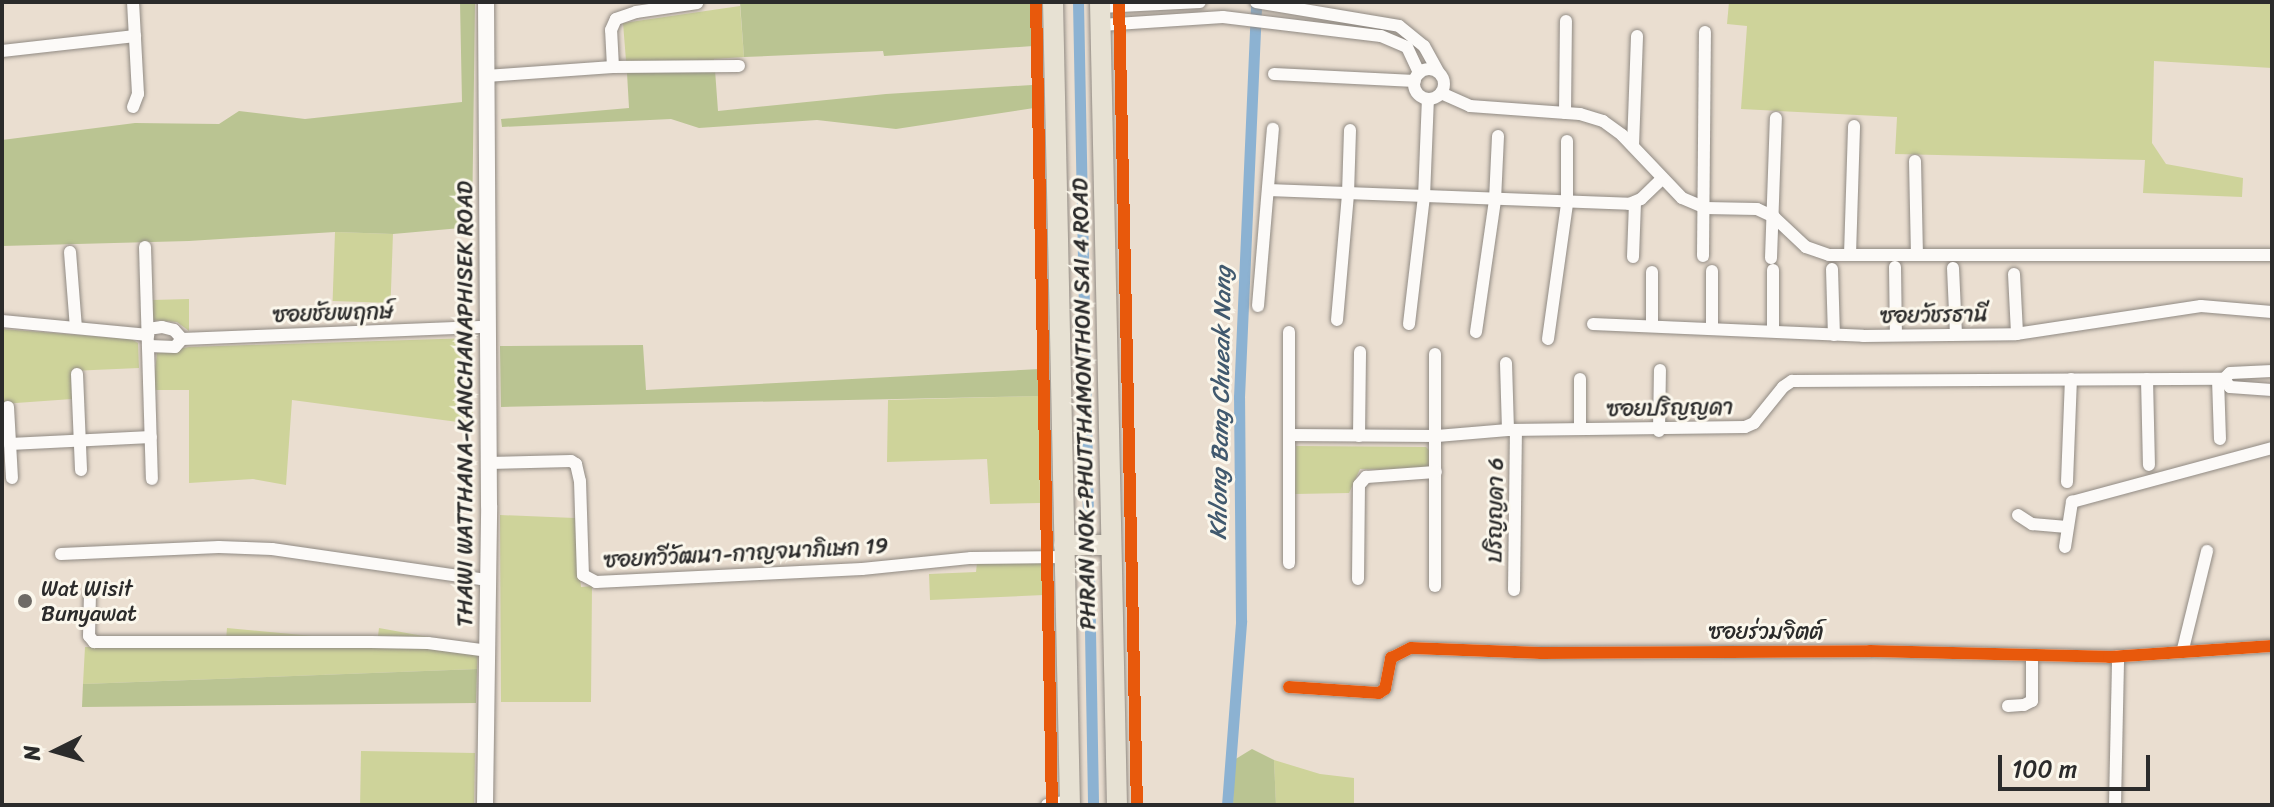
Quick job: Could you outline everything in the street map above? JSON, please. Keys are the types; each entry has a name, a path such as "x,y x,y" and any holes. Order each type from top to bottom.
{"main road":[{"name":"PHRAN NOK-PHUTTHAMONTHON SAI 4 ROAD","path":"1053,2 1070,803"},
{"name":"PHRAN NOK-PHUTTHAMONTHON SAI 4 ROAD","path":"1100,11 1117,805"},
{"path":"1064,551 1111,545"}],"street":[{"path":"133,2 138,94 133,107"},
{"name":"THAWI WATTHANA-KANCHANAPHISEK ROAD","path":"485,805 489,463 486,2"},
{"path":"1100,11 1200,2"},
{"path":"1256,2 1399,26 1424,46 1444,79 1441,93"},
{"path":"613,67 611,30 616,19 636,12 697,3"},
{"path":"1100,11 1187,20 1236,18 1396,40 1407,47 1417,77 1416,91 1428,99"},
{"path":"1565,113 1566,21"},
{"path":"1703,256 1705,32"},
{"path":"2,51 135,36"},
{"path":"1633,146 1637,36"},
{"path":"486,76 613,67 739,66"},
{"path":"1274,74 1417,77 1428,69 1438,71"},
{"path":"1428,99 1441,93 1480,107 1565,113 1603,121 1633,146 1682,198 1704,207 1757,209 1772,216 1806,247 1829,255 2272,255"},
{"path":"1409,324 1424,197 1428,99"},
{"path":"1773,330 1772,216 1776,118"},
{"path":"1850,255 1854,126"},
{"path":"1258,306 1273,129"},
{"path":"1337,320 1350,130"},
{"path":"1476,332 1495,200 1498,136"},
{"path":"1548,339 1567,203 1567,141"},
{"path":"1915,161 1917,255"},
{"path":"1268,190 1567,203 1635,202 1662,179"},
{"path":"1633,257 1635,202"},
{"path":"145,247 152,479"},
{"path":"70,252 76,328"},
{"path":"1895,267 1896,335"},
{"path":"1953,268 1956,334"},
{"path":"1832,269 1834,335"},
{"path":"1712,271 1712,328"},
{"path":"1652,272 1652,326"},
{"path":"2014,274 2017,334"},
{"name":"ซอยวัชรธานี","path":"1593,324 1834,335 2017,334 2201,306 2272,312"},
{"name":"ซอยชัยพฤกษ์","path":"2,321 148,336 175,347 182,339 486,327"},
{"name":"ซอยชัยพฤกษ์","path":"148,336 162,327 174,330 182,339"},
{"path":"1289,332 1289,563"},
{"path":"1359,436 1360,352"},
{"path":"1435,354 1435,586"},
{"name":"ปริญญดา 6","path":"1506,363 1512,430 1514,590"},
{"path":"1659,431 1660,370"},
{"name":"ซอยปริญญดา","path":"1289,435 1437,436 1512,430 1659,431 1745,427 1754,423 1783,387 1792,381 2221,379 2230,373 2272,371"},
{"path":"77,374 81,470"},
{"path":"1580,379 1580,429"},
{"path":"2067,482 2071,379"},
{"path":"2147,379 2149,465"},
{"path":"2220,439 2221,379"},
{"name":"ซอยปริญญดา","path":"2221,379 2230,387 2272,390"},
{"path":"8,407 12,478"},
{"path":"10,444 151,437"},
{"path":"2065,547 2072,502 2272,448"},
{"name":"ซอยทวีวัฒนา-กาญจนาภิเษก 19","path":"489,463 571,461 576,464 580,481 583,575 596,582 862,569 1064,551"},
{"path":"1358,579 1359,485 1366,477 1436,472"},
{"path":"2018,515 2032,524 2067,527"},
{"path":"61,554 219,547 272,549 488,580"},
{"path":"2183,649 2207,551"},
{"path":"90,593 89,636 94,642 392,642 488,651"},
{"name":"ซอยร่วมจิตต์","path":"1289,687 1379,693 1385,689 1391,658 1411,648 1541,653 1870,651 2118,656 2183,649 2272,646"},
{"path":"2008,706 2032,701 2032,655"},
{"path":"2115,805 2118,656"},
{"path":"1047,805 1070,803"}],"green space":[{"path":"460,2 475,2 472,227 393,234 335,232 189,241 2,246 2,140 135,123 219,124 239,111 305,119 462,102"},
{"path":"740,2 1032,2 1033,46 884,56 883,51 744,57"},
{"path":"1729,2 2272,2 2272,68 2154,61 2152,143 2166,164 2243,178 2242,197 2143,193 2145,160 1895,154 1897,117 1741,109 1747,26 1727,24"},
{"path":"740,6 744,57 714,59 715,70 627,73 623,23"},
{"path":"715,70 718,111 886,94 1032,85 1034,108 896,129 817,120 699,128 671,119 502,127 501,119 629,108 627,73"},
{"path":"335,232 393,234 391,303 333,301"},
{"path":"189,299 189,331 177,322 153,320 152,300"},
{"path":"2,329 131,339 138,343 139,368 71,371 72,399 2,404"},
{"path":"472,338 473,424 292,400 286,485 253,479 189,483 189,390 153,390 157,353 189,347"},
{"path":"643,345 646,390 1040,369 1039,396 501,407 500,346"},
{"path":"1039,396 1040,503 990,504 987,459 887,462 888,400"},
{"path":"1296,446 1426,447 1431,452 1430,466 1427,471 1360,469 1349,493 1295,494"},
{"path":"500,515 575,518 581,587 592,586 591,702 501,702"},
{"path":"1043,551 1044,595 930,600 929,574 976,572 978,553"},
{"path":"227,628 334,638 378,636 379,628 478,646 477,669 83,684 85,647 178,648 226,640"},
{"path":"477,669 476,703 82,707 83,684"},
{"path":"1252,749 1274,760 1276,805 1233,805 1234,760"},
{"path":"361,751 475,753 474,805 360,805"},
{"path":"1274,760 1320,774 1354,778 1354,805 1276,805"}],"waterway":[{"path":"1078,2 1088,516"},
{"name":"Khlong Bang Chueak Nang","path":"1227,805 1241,621 1239,397 1256,2"},
{"path":"1089,573 1093,805"}],"cycle path":[{"path":"1036,2 1052,805"},
{"path":"1119,2 1137,805"},
{"path":"1289,687 1379,693 1385,689 1391,658 1411,648 1541,653 1870,651 2109,657 2272,646"}],"place":[{"name":"Wat Wisit Bunyawat","path":"25,601"}]}
